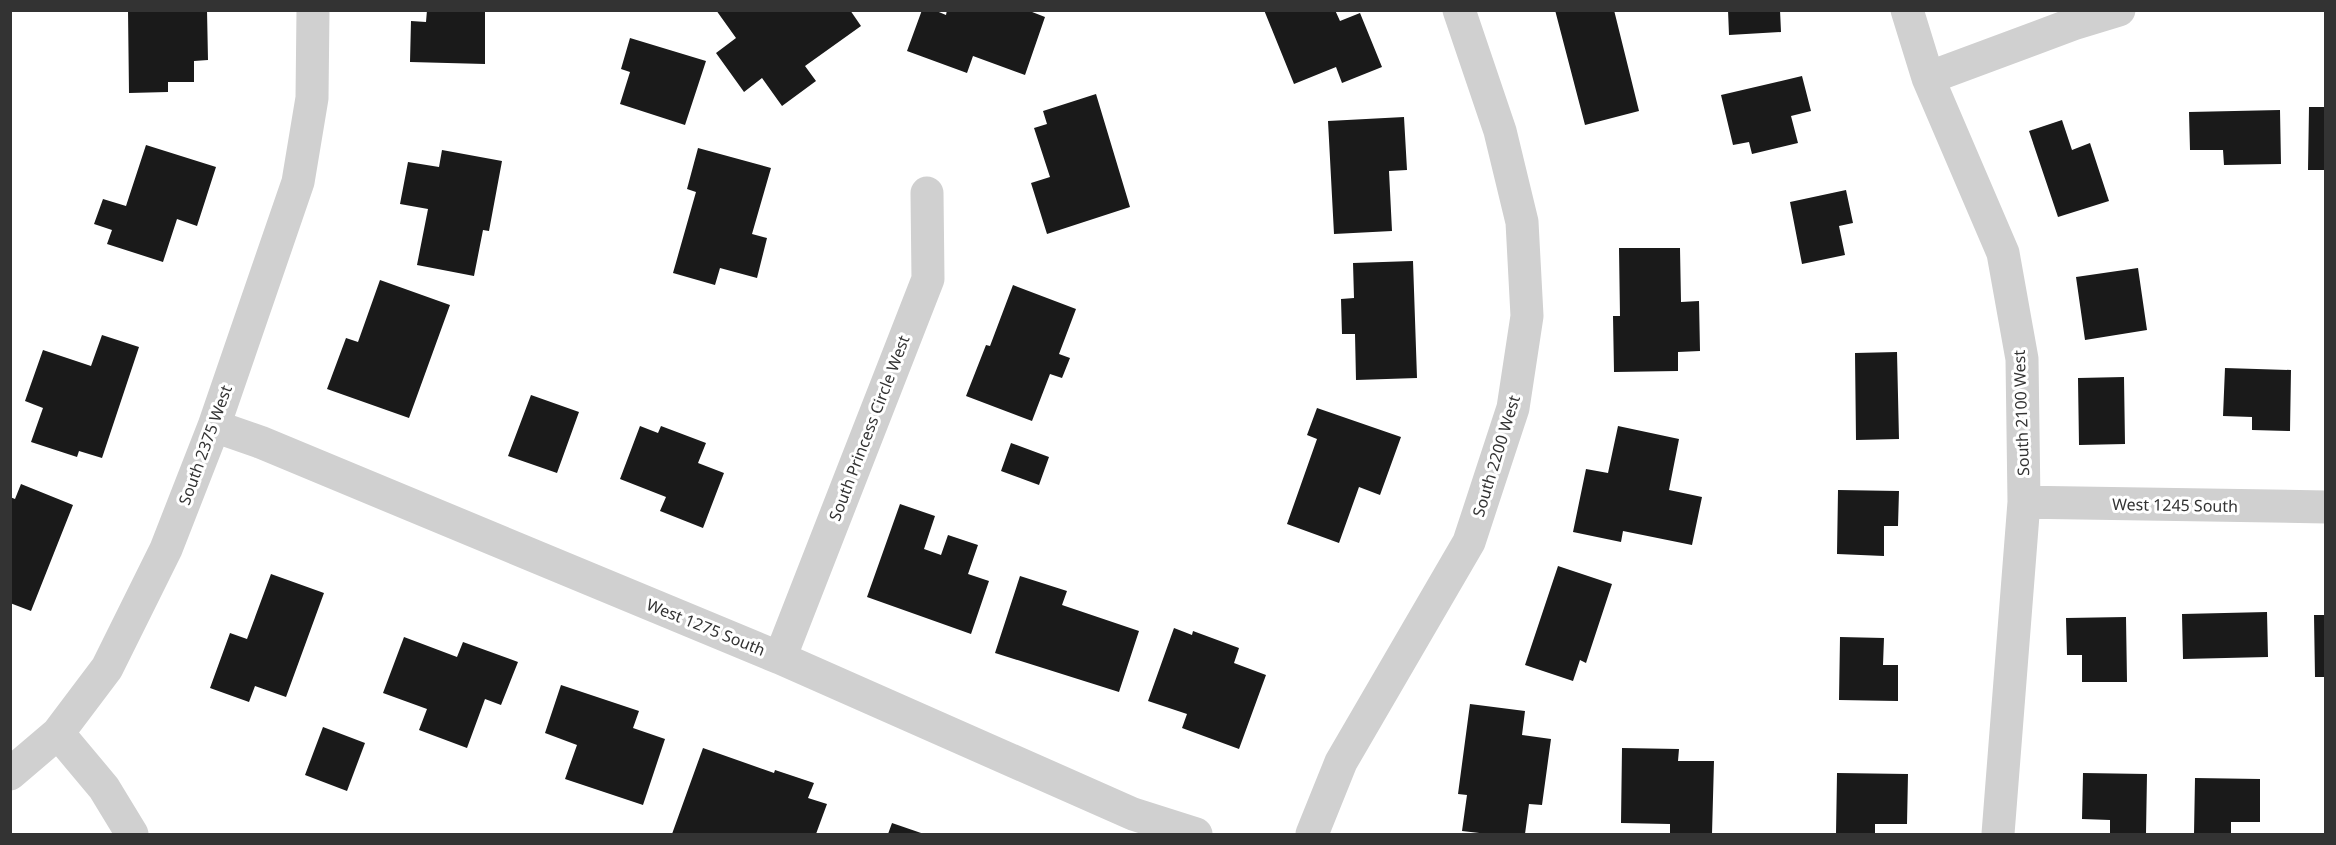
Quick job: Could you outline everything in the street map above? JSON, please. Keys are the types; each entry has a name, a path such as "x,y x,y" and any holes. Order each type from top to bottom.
{"street":[{"name":"South 2375 West","path":"10,774 58,734 107,668 166,549 214,426 298,182 312,98 314,10"},
{"name":"South 2200 West","path":"1312,834 1341,762 1469,542 1513,408 1527,316 1522,222 1500,131 1459,10"},
{"name":"South 2100 West","path":"1907,10 1928,78 2003,253 2022,359 2024,502 1998,834"},
{"path":"1928,78 2073,24 2120,10"},
{"name":"South Princess Circle West","path":"780,658 928,279 927,193"},
{"name":"West 1275 South","path":"214,426 271,447 780,658 1133,814 1196,834"},
{"name":"West 1245 South","path":"2024,502 2325,507"},
{"path":"58,734 104,788 132,834"}],"building":[{"path":"128,10 207,10 208,60 194,61 194,82 168,82 168,92 129,93"},
{"path":"427,10 485,10 485,64 410,62 411,21 426,22"},
{"path":"716,10 850,10 861,26 805,66 816,81 782,106 762,78 744,92 716,53 736,38"},
{"path":"922,10 934,10 946,15 947,10 1027,10 1045,17 1025,75 973,56 967,73 907,51"},
{"path":"1264,10 1335,10 1340,21 1360,13 1382,67 1342,83 1336,67 1294,84"},
{"path":"1555,10 1614,10 1639,111 1585,125"},
{"path":"1728,10 1780,10 1781,32 1729,35"},
{"path":"630,38 706,61 685,125 620,104 630,72 621,69"},
{"path":"1802,76 1811,111 1791,116 1798,143 1752,154 1749,142 1733,145 1721,95"},
{"path":"1096,94 1130,207 1047,234 1031,183 1050,177 1034,128 1047,124 1043,111"},
{"path":"2309,107 2326,107 2326,170 2308,170"},
{"path":"2280,110 2281,164 2224,165 2223,150 2190,150 2189,112"},
{"path":"1404,117 1407,170 1389,171 1392,231 1334,234 1328,121"},
{"path":"2062,120 2072,150 2090,143 2109,201 2058,217 2029,131"},
{"path":"146,145 216,167 197,226 177,219 163,262 107,244 112,230 94,224 103,199 126,206"},
{"path":"698,148 771,168 752,234 767,238 757,278 720,268 715,285 673,273 696,192 687,189"},
{"path":"442,150 502,161 489,231 483,230 474,276 417,265 428,209 400,204 408,162 439,167"},
{"path":"1846,190 1853,223 1839,226 1845,255 1802,264 1790,202"},
{"path":"1619,248 1680,248 1681,302 1699,301 1700,351 1678,352 1678,371 1614,372 1613,316 1620,316"},
{"path":"1413,261 1417,378 1356,380 1355,334 1342,334 1341,299 1354,298 1353,263"},
{"path":"2138,268 2147,330 2085,340 2076,277"},
{"path":"380,280 450,305 409,418 327,389 346,338 358,342"},
{"path":"1013,285 1076,309 1059,354 1070,358 1062,378 1050,374 1032,421 966,396 986,345 990,346"},
{"path":"102,335 139,347 102,458 79,451 77,457 31,442 43,408 25,401 43,350 91,366"},
{"path":"1897,352 1899,439 1856,440 1855,353"},
{"path":"2225,368 2291,370 2290,431 2252,430 2252,417 2223,416"},
{"path":"2124,377 2125,444 2079,445 2078,378"},
{"path":"531,395 579,412 557,473 508,456"},
{"path":"1317,408 1401,437 1380,495 1359,487 1339,543 1287,524 1317,439 1307,435"},
{"path":"640,426 658,433 661,426 706,443 698,463 724,473 703,528 660,511 666,497 620,479"},
{"path":"1618,426 1679,439 1669,490 1702,497 1692,545 1623,531 1621,542 1573,532 1586,469 1608,473"},
{"path":"1011,443 1049,457 1039,485 1001,471"},
{"path":"21,484 73,505 31,611 10,603 10,497 15,499"},
{"path":"1838,490 1899,491 1898,526 1884,526 1884,556 1837,554"},
{"path":"900,504 935,516 924,549 941,555 948,535 978,545 968,574 989,581 971,634 867,597"},
{"path":"1558,566 1612,584 1586,663 1580,660 1573,681 1525,665"},
{"path":"271,574 324,593 286,697 255,686 249,702 210,688 230,633 247,639"},
{"path":"1020,576 1067,591 1062,605 1139,631 1119,692 995,653"},
{"path":"2267,612 2268,657 2183,659 2182,614"},
{"path":"2314,615 2326,615 2326,677 2315,677"},
{"path":"2126,617 2127,682 2082,682 2082,655 2067,655 2066,618"},
{"path":"1174,628 1192,635 1193,631 1239,648 1234,663 1266,675 1239,749 1182,728 1187,714 1148,701"},
{"path":"404,637 457,657 463,642 518,662 501,705 485,699 467,748 419,730 427,709 383,693"},
{"path":"1840,637 1884,638 1883,665 1898,665 1898,701 1839,700"},
{"path":"561,685 639,711 633,728 665,739 643,805 565,779 577,745 545,733"},
{"path":"1470,704 1525,711 1522,735 1551,739 1542,805 1529,804 1525,834 1462,831 1467,795 1458,794"},
{"path":"323,727 365,743 347,791 305,775"},
{"path":"703,748 774,773 775,770 814,783 808,798 827,804 816,834 672,834"},
{"path":"1622,748 1679,749 1678,761 1714,761 1712,834 1670,834 1670,824 1621,823"},
{"path":"1837,773 1908,774 1907,824 1875,824 1875,834 1836,834"},
{"path":"2083,773 2147,774 2146,834 2110,834 2110,820 2082,819"},
{"path":"2195,778 2260,779 2260,822 2231,822 2231,834 2194,834"},
{"path":"892,823 924,834 888,834"}]}
